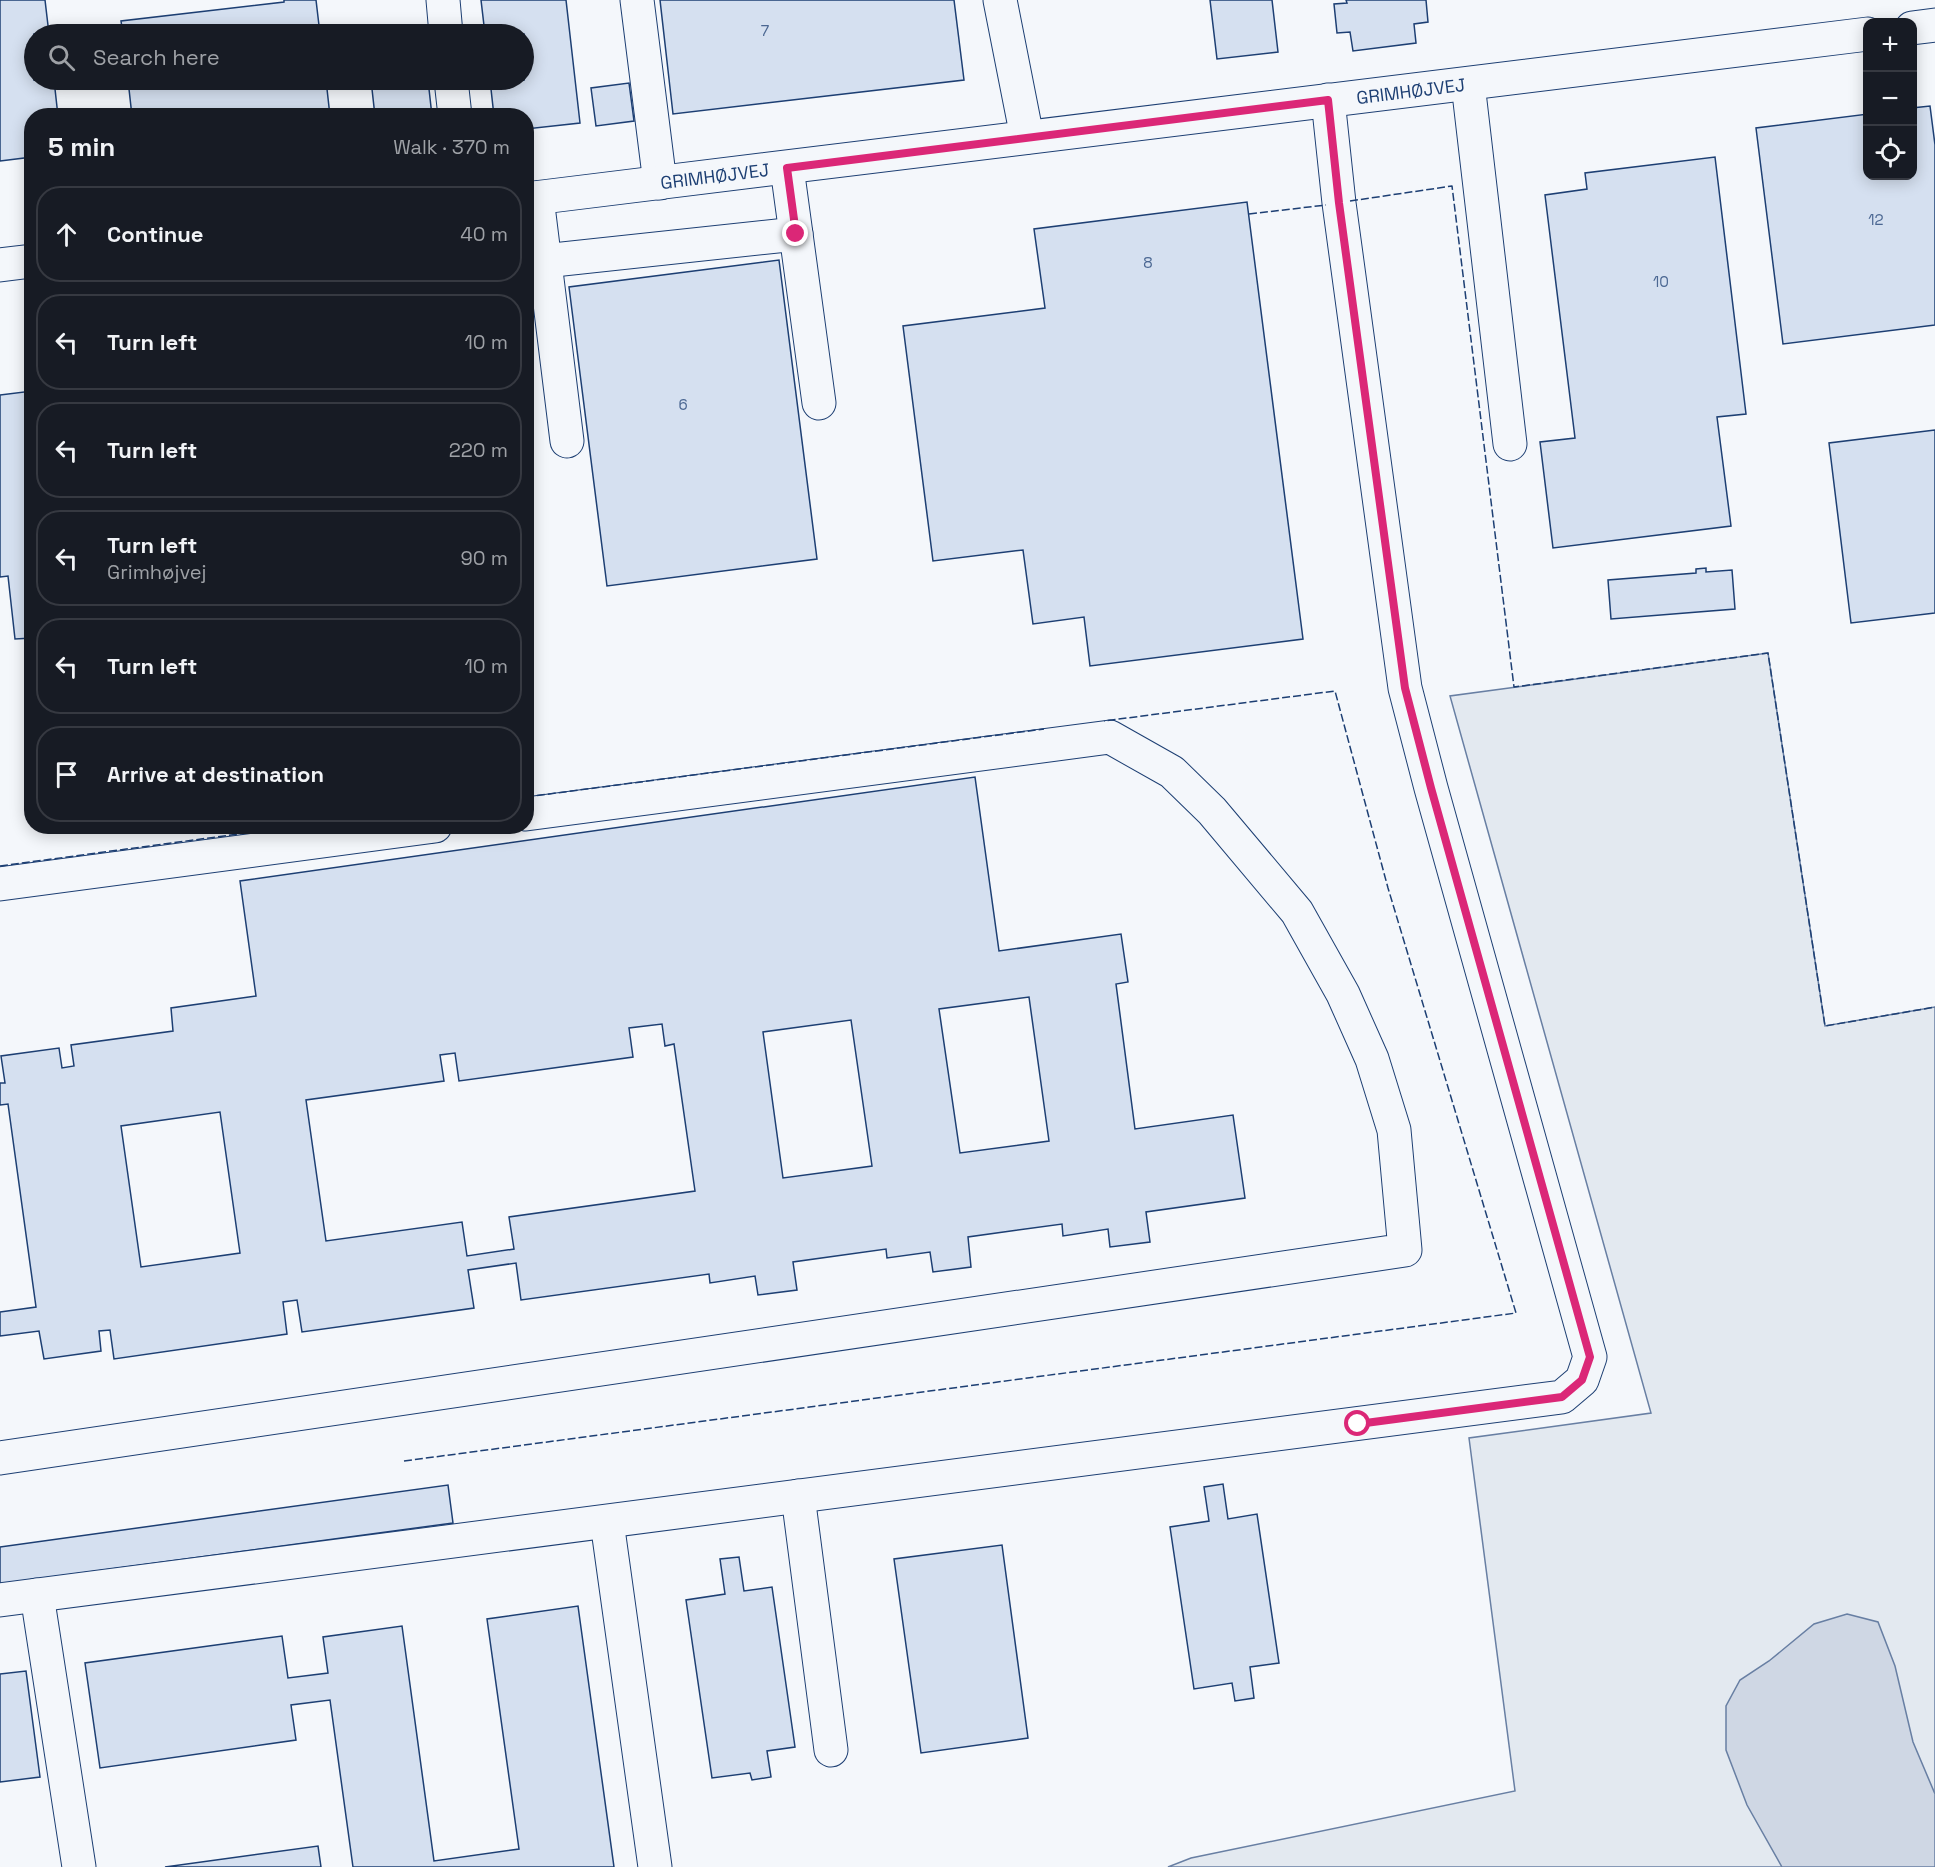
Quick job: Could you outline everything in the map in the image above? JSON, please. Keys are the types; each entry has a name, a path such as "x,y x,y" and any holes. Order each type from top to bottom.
{"street":[{"path":"443,0 445,24"},
{"path":"637,0 660,183"},
{"path":"1000,0 1027,138"},
{"path":"1917,27 1935,25"},
{"name":"GRIMHØJVEJ","path":"534,199 1863,35"},
{"path":"1468,84 1510,444"},
{"path":"452,90 454,108"},
{"path":"0,1600 1562,1397 1582,1380 1590,1357 1583,1327 1405,688 1339,203 1328,100"},
{"path":"787,168 819,403"},
{"path":"534,209 544,261 567,441"},
{"path":"544,261 796,234"},
{"path":"0,265 24,262"},
{"path":"0,1458 1405,1250 1394,1130 1372,1059 1343,994 1297,912 1212,811 1172,772 1110,737 534,813"},
{"path":"0,884 375,834"},
{"path":"798,1496 831,1749"},
{"path":"607,1522 655,1867"},
{"path":"37,1595 79,1867"}],"shaded area":[{"path":"1768,653 1825,1026 1935,1007 1935,1867 1168,1867 1191,1858 1515,1791 1469,1438 1651,1413 1450,696"},
{"path":"1847,1614 1878,1622 1895,1666 1913,1742 1935,1794 1935,1867 1782,1867 1747,1805 1726,1750 1726,1706 1740,1680 1769,1661 1814,1624"}],"building":[{"path":"0,0 45,0 48,24 24,24 24,90 55,90 57,108 24,108 24,158 0,161"},
{"path":"284,0 316,0 319,24 121,24 121,21 284,2"},
{"path":"481,0 566,0 580,123 534,128 534,108 493,108 491,90 534,90 534,24 484,24"},
{"path":"660,0 954,0 964,80 673,114"},
{"path":"1210,0 1272,0 1278,52 1217,59"},
{"path":"1346,0 1426,0 1428,22 1414,24 1416,43 1353,51 1350,32 1337,33 1334,4 1347,3"},
{"path":"629,83 634,121 596,126 591,88"},
{"path":"129,90 327,90 329,108 131,108"},
{"path":"372,90 429,90 431,108 374,108"},
{"path":"1930,106 1935,145 1935,325 1783,344 1756,128 1863,115 1863,180 1917,180 1917,107"},
{"path":"1715,157 1746,414 1717,417 1731,526 1553,548 1540,442 1575,438 1545,195 1587,189 1585,173"},
{"path":"1247,202 1303,639 1090,666 1084,617 1033,624 1023,550 933,561 903,326 1045,308 1034,229"},
{"path":"779,260 817,559 607,586 569,287"},
{"path":"24,392 24,638 15,639 8,576 0,577 0,395"},
{"path":"1935,430 1935,613 1851,623 1829,443"},
{"path":"1706,568 1706,572 1732,570 1735,609 1611,619 1608,580 1696,573 1696,569"},
{"path":"975,777 999,951 1121,934 1128,982 1116,984 1135,1129 1233,1115 1245,1198 1146,1212 1150,1242 1110,1247 1108,1229 1063,1236 1062,1224 968,1237 971,1267 933,1272 930,1252 887,1258 886,1249 793,1262 797,1290 758,1295 755,1276 710,1283 709,1274 521,1300 516,1263 468,1270 474,1308 302,1332 297,1300 283,1302 287,1334 114,1359 110,1330 99,1331 101,1351 44,1359 39,1331 0,1336 0,1312 36,1307 8,1104 0,1105 0,1083 5,1083 1,1056 59,1048 62,1068 74,1066 71,1045 173,1031 171,1008 256,996 240,881","holes":["1029,997 1049,1141 960,1153 939,1009","851,1020 872,1166 783,1178 763,1032","662,1024 665,1046 674,1044 695,1191 509,1217 514,1249 467,1256 462,1222 326,1241 306,1100 444,1081 440,1055 455,1053 459,1081 633,1057 629,1028","220,1112 240,1253 141,1267 121,1126"]},
{"path":"1223,1484 1228,1519 1257,1514 1279,1663 1250,1667 1254,1698 1235,1701 1232,1683 1194,1689 1170,1527 1209,1521 1204,1487"},
{"path":"448,1485 453,1523 0,1584 0,1547"},
{"path":"1002,1545 1028,1738 921,1753 894,1559"},
{"path":"739,1557 744,1591 772,1587 795,1747 767,1751 771,1777 752,1780 750,1773 712,1778 686,1600 725,1594 720,1559"},
{"path":"578,1606 614,1867 353,1867 330,1700 291,1705 296,1740 100,1768 85,1663 282,1636 288,1678 328,1673 323,1637 402,1626 434,1861 519,1849 487,1619"},
{"path":"26,1671 40,1777 0,1782 0,1674"},
{"path":"318,1846 321,1867 165,1867"}],"fence":[{"path":"1350,201 1452,186 1514,687 1768,653 1825,1026 1935,1007"},
{"path":"1249,214 1326,205"},
{"path":"404,1461 1516,1313 1388,888 1335,691 1104,721"},
{"path":"534,796 1044,729"},
{"path":"0,866 238,834"}],"route":[{"path":"796,234 787,168 1328,100 1339,203 1405,688 1590,1357 1582,1380 1562,1397 1358,1424"}]}
